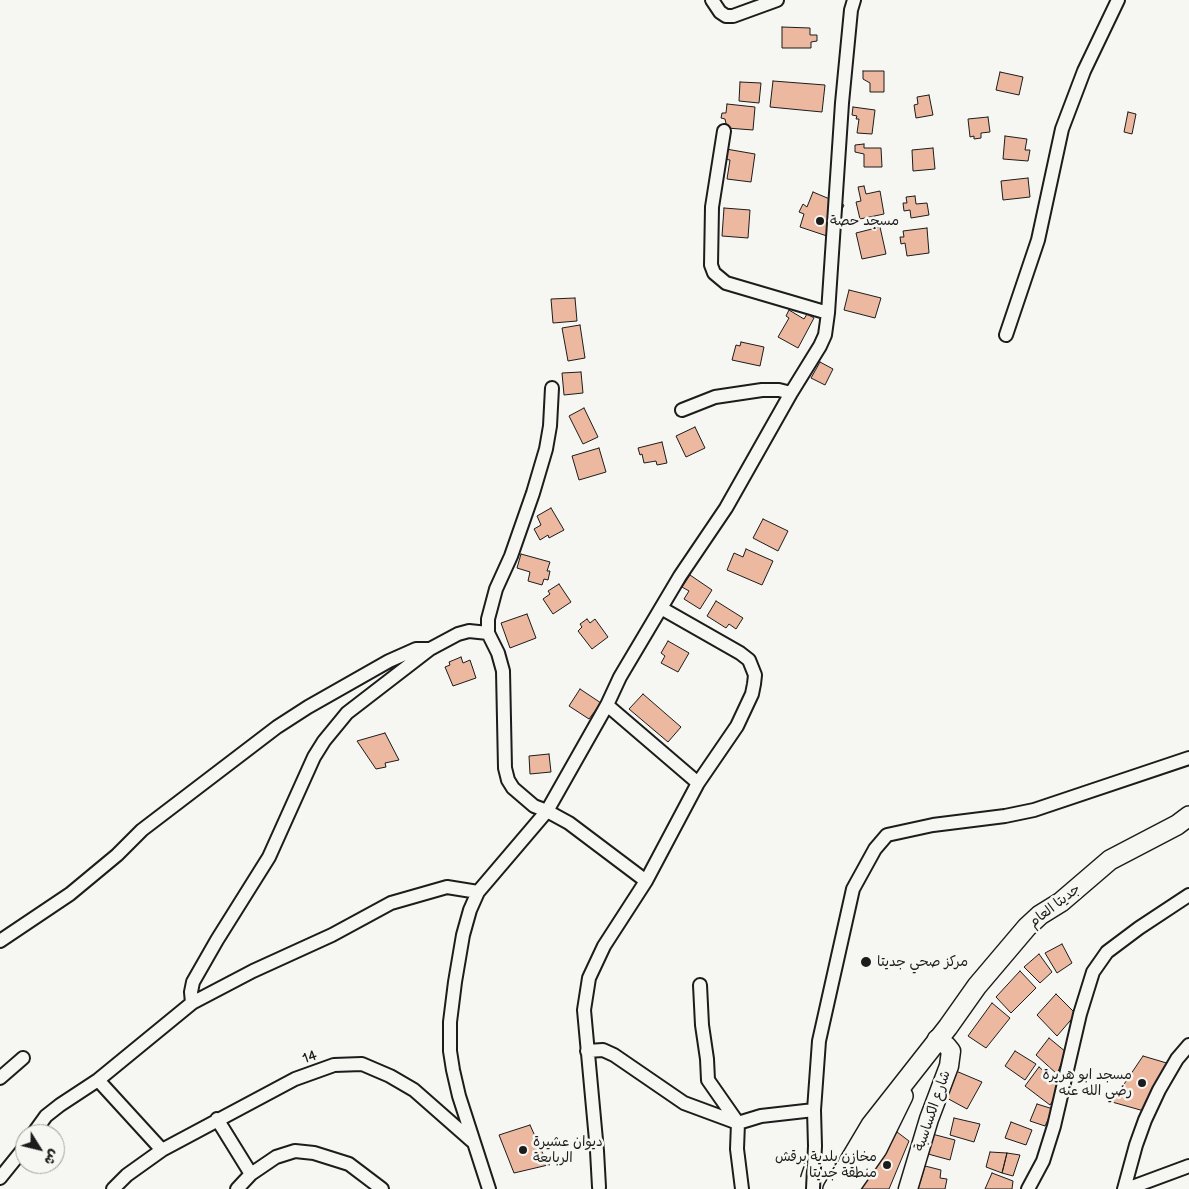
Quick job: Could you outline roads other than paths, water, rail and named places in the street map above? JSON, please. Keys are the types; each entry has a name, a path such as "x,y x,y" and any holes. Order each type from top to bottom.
{"main road":[{"name":"جديتا العام","path":"849,1189 877,1149 909,1083 982,980 1027,927 1061,902 1110,860 1177,825 1189,816"},
{"name":"جديتا العام","path":"833,1189 871,1125 942,1036"}],"street":[{"path":"712,0 720,12 726,16 733,16 777,0"},
{"path":"489,1189 453,1070 450,1051 450,1022 463,935 470,910 478,892 547,811 607,705 620,677 680,576 726,508 820,346 825,334 828,313 843,94 851,10 854,0"},
{"path":"1006,335 1038,240 1062,129 1084,72 1118,0"},
{"path":"724,131 712,207 711,265 714,273 726,283 828,313"},
{"path":"552,388 550,426 546,449 533,494 511,556 496,589 488,619 488,633 498,654 503,671 505,768 508,780 516,792 527,801 569,823 646,881"},
{"path":"682,410 715,397 762,390 779,390 791,394"},
{"path":"599,1187 598,1152 584,1010 589,978 604,946 646,881 698,783 737,726 752,694 754,675 749,660 661,608"},
{"path":"192,1003 191,992 193,982 269,857 314,757 324,741 347,713 430,649 464,632 488,633"},
{"path":"0,941 70,894 117,855 142,830 277,727 389,661 416,649 430,649"},
{"path":"607,705 698,783"},
{"path":"813,1189 814,1110 820,1041 853,889 875,849 887,835 933,825 1005,816 1034,810 1189,758"},
{"path":"40,1124 46,1116 98,1080 192,1003 253,971 332,935 391,903 447,887 478,892"},
{"path":"1028,1189 1043,1161 1054,1126 1080,1014 1093,972 1107,952 1138,928 1189,895"},
{"path":"700,985 702,1025 708,1059 708,1080 738,1123 737,1149 742,1189"},
{"name":"شارع الكساسبة","path":"908,1189 929,1119 949,1066 951,1050 942,1036"},
{"path":"1125,1189 1136,1144 1145,1120 1159,1090 1177,1059 1189,1045"},
{"path":"587,1051 603,1050 614,1055 684,1103 738,1123 761,1116 814,1110"},
{"path":"0,1078 22,1058"},
{"name":"14","path":"113,1189 162,1150 217,1119 295,1079 334,1065 362,1064 414,1090 474,1143"},
{"path":"98,1080 162,1150"},
{"path":"217,1119 251,1174"},
{"path":"237,1189 251,1174 276,1157 294,1151 314,1153 349,1164 382,1189"},
{"path":"0,1178 15,1159"},
{"path":"1125,1189 1189,1166"}],"place":[{"name":"مسجد حصة","path":"820,221"},
{"name":"مركز صحي جديتا","path":"866,962"},
{"name":"مسجد ابو هريرة رضي الله عنه","path":"1142,1083"},
{"name":"ديوان عشيرة الربابعة","path":"523,1150"},
{"name":"مخازن بلدية برقش / منطقة جديتا","path":"887,1165"}]}
